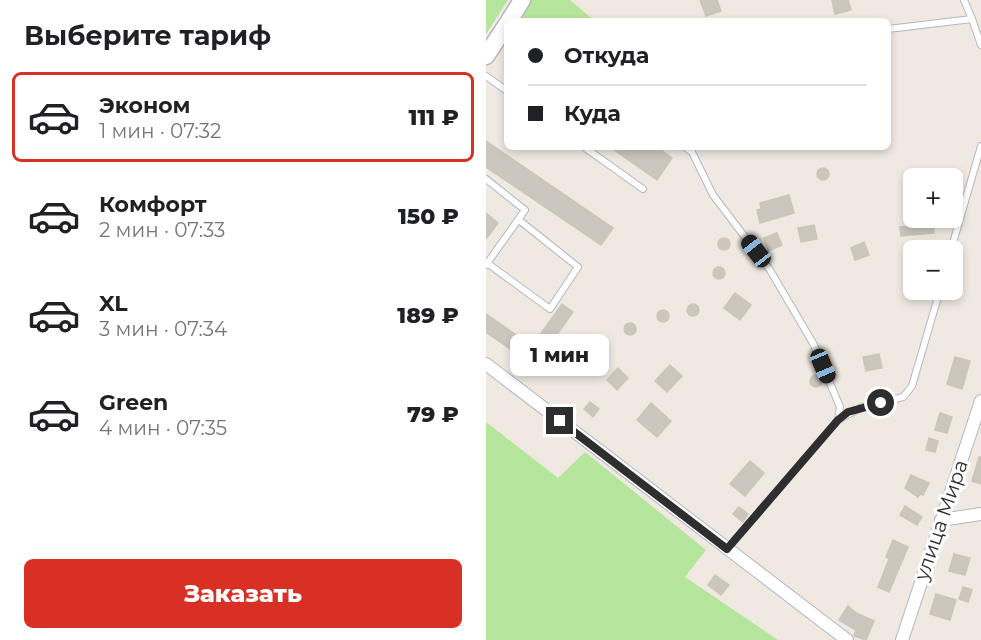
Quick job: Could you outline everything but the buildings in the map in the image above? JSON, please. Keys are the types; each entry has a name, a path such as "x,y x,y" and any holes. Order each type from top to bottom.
{"street":[{"path":"512,18 522,0"},
{"path":"486,56 504,32"},
{"path":"486,364 847,640"},
{"name":"улица Мира","path":"902,640 981,401"},
{"path":"941,520 981,514"}],"lane":[{"path":"964,0 981,45"},
{"path":"891,29 972,19"},
{"path":"486,76 504,89"},
{"path":"954,240 981,146"},
{"path":"588,150 643,189"},
{"path":"689,150 713,195 770,270 814,345 840,407 838,420"},
{"path":"486,179 525,210 487,264 550,309 578,267 519,220"},
{"path":"727,549 838,420 860,408 903,397 912,386 937,300"}],"green space":[{"path":"486,0 508,0 486,34"},
{"path":"531,0 570,0 591,18 519,18"},
{"path":"486,422 558,478 585,452 706,550 685,577 778,640 486,640"}],"route":[{"path":"560,421 727,549 838,420 848,412 881,403"}]}
